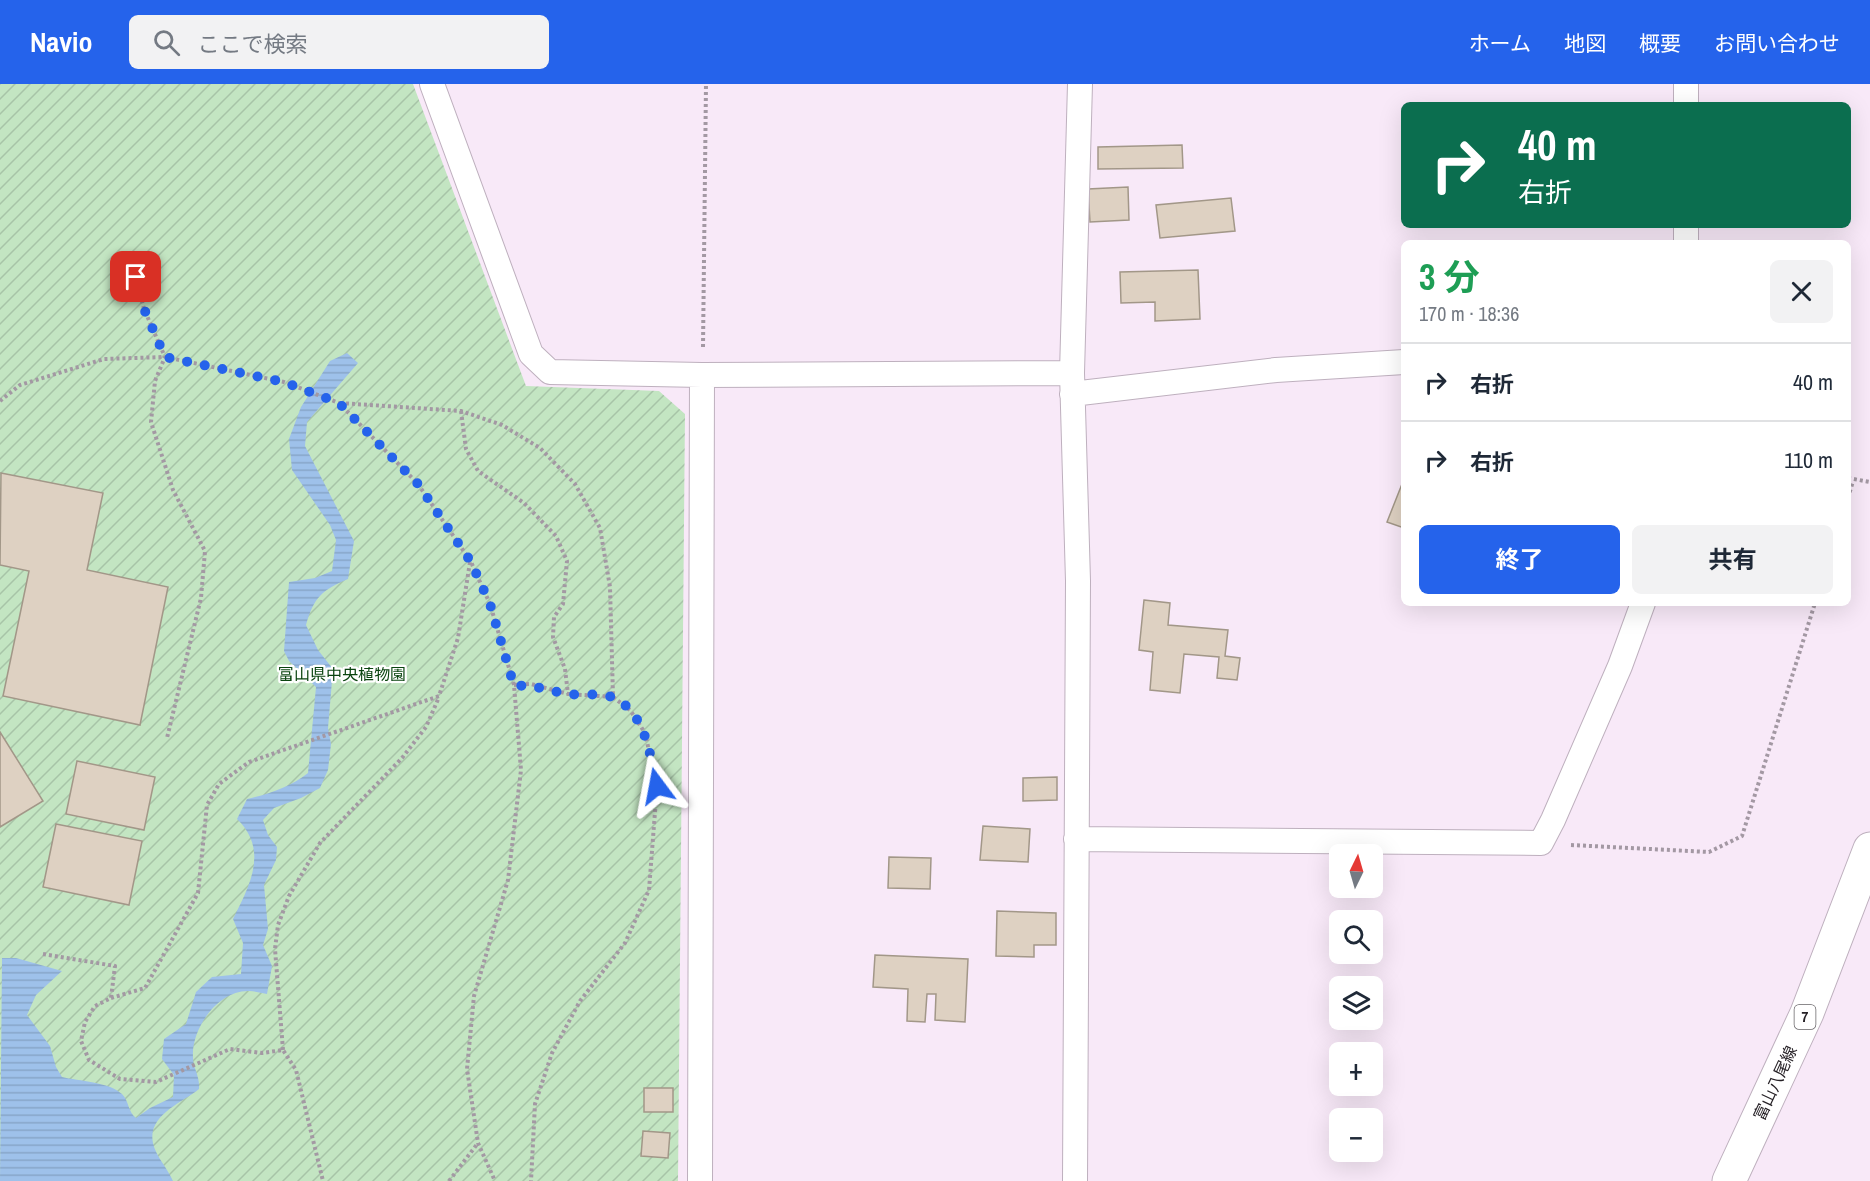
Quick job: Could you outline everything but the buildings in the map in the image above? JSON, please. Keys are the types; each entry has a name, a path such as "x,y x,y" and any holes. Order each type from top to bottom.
{"main road":[{"name":"富山八尾線","path":"1729,1181 1807,1013 1870,849"}],"street":[{"path":"432,84 531,354 550,372 1072,384 1401,362"},
{"path":"1075,1181 1078,581 1072,384 1080,84"},
{"path":"1686,84 1686,102"},
{"path":"700,1181 702,375"},
{"path":"1076,839 1541,843 1615,677 1642,606"}],"path":[{"path":"702,375 706,84"},
{"path":"136,277 144,309 165,357 155,381 151,422 173,490 205,551 201,598 167,738"},
{"path":"0,401 20,385 104,359 165,357 284,382 339,403 461,411 502,425 540,448 575,484 600,528 610,586 613,697"},
{"path":"339,403 418,484 471,562 490,604 514,686 520,770 508,880 474,996 467,1069 478,1143 495,1181"},
{"path":"461,411 466,449 478,471 524,503 556,536 567,561 563,604 554,617 553,637 565,669 568,694"},
{"path":"1851,480 1870,482"},
{"path":"1851,490 1854,481"},
{"path":"323,1181 296,1070 283,1050 274,949 278,925 289,896 320,843 402,758 426,727 458,638 471,562"},
{"path":"1541,843 1709,852 1742,836 1814,606"},
{"path":"514,686 531,684 568,694 613,697 630,710 645,733 657,786 649,890 624,943 580,1001 552,1053 535,1104 531,1181"},
{"path":"283,1050 262,1053 230,1049 156,1082 120,1079 89,1060 81,1041 85,1022 96,1006 111,998 145,988 198,893 207,805 219,784 249,762 439,696"},
{"path":"43,954 116,966 111,998"},
{"path":"449,1181 478,1143"}],"green space":[{"name":"富山県中央植物園","path":"0,84 413,84 526,386 659,391 685,414 678,1181 0,1181"}],"water":[{"path":"347,353 358,363 307,422 305,446 354,541 348,579 320,596 312,608 306,625 318,650 333,669 328,728 331,744 328,770 320,788 274,808 263,820 268,835 277,847 276,860 264,885 268,929 263,945 272,966 267,994 249,991 238,992 227,997 217,1004 202,1024 194,1046 193,1057 199,1089 160,1117 153,1133 154,1148 173,1181 0,1181 2,958 16,958 62,971 36,995 27,1015 50,1046 56,1067 62,1077 102,1084 116,1090 122,1094 136,1118 173,1097 174,1075 162,1059 164,1039 186,1024 196,992 212,977 241,974 243,943 233,919 250,881 254,855 247,831 237,819 247,799 279,789 308,773 316,687 289,661 284,651 289,582 315,578 332,571 336,540 330,525 292,470 289,439 301,407 330,361"}],"route":[{"path":"136,277 144,309 165,357 284,382 339,403 418,484 471,562 490,604 514,686 531,684 568,694 613,697 630,710 645,733 657,786"}]}
